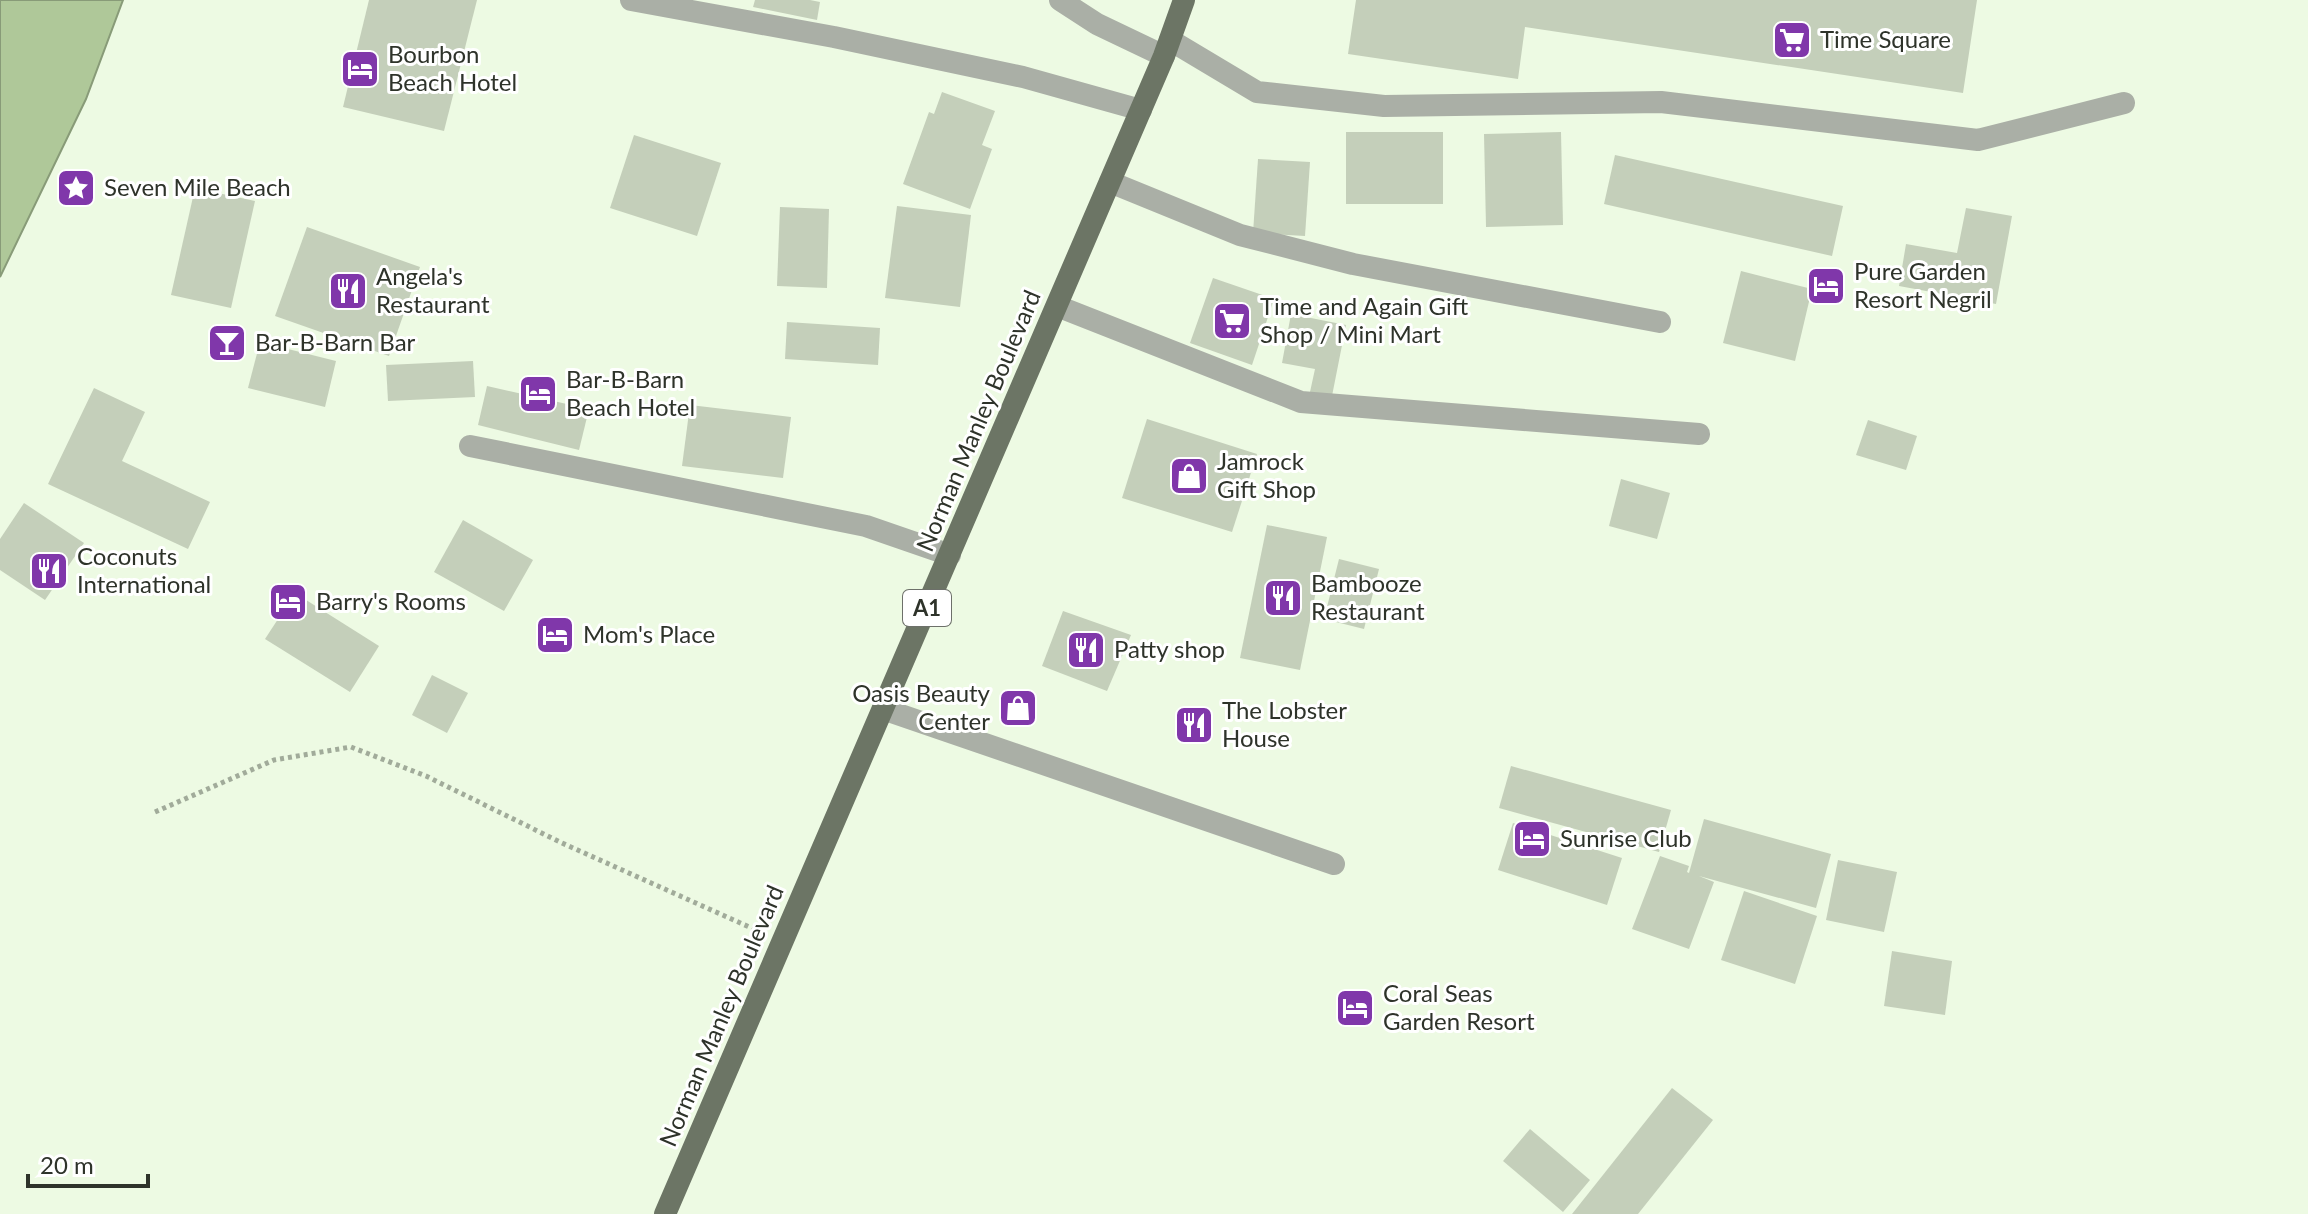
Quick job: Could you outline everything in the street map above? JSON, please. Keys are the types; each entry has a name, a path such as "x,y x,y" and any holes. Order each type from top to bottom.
{"main road":[{"name":"Norman Manley Boulevard","path":"665,1214 1141,110 1184,0"}],"street":[{"path":"631,0 834,37 1009,74 1141,110"},
{"path":"1060,0 1097,24 1167,48 1257,92 1384,106 1661,102 1978,140 2124,103"},
{"path":"1110,182 1240,235 1338,261 1660,322"},
{"path":"1057,306 1301,402 1699,434"},
{"path":"470,446 866,526 950,555"},
{"path":"883,709 1334,864"}],"path":[{"path":"155,812 274,760 351,747 426,776 562,843 782,942"}],"shaded area":[{"path":"0,0 123,0 86,99 0,277"}],"building":[{"path":"369,0 477,0 444,131 343,107"},
{"path":"755,0 820,2 817,20 753,7"},
{"name":"Time Square","path":"1356,0 1977,0 1963,93 1525,27 1518,79 1348,54"},
{"path":"942,92 995,111 982,145 992,149 970,209 903,184 929,112 934,114"},
{"path":"1346,132 1443,132 1443,204 1346,204"},
{"path":"1561,132 1563,225 1486,227 1484,134"},
{"path":"634,135 721,163 697,236 610,208"},
{"path":"1615,155 1843,206 1832,256 1604,204"},
{"path":"1258,159 1310,162 1305,236 1253,233"},
{"path":"195,188 255,201 231,308 171,295"},
{"path":"897,206 971,215 960,307 885,298"},
{"path":"780,207 829,209 827,288 777,286"},
{"path":"1966,208 2012,216 1996,304 1899,286 1906,244 1957,253"},
{"name":"Angela's Restaurant","path":"307,227 420,267 389,356 275,316"},
{"path":"1741,271 1812,289 1795,361 1723,343"},
{"name":"Time and Again Gift Shop / Mini Mart","path":"1213,278 1274,299 1252,365 1190,343"},
{"path":"1291,314 1346,325 1332,396 1310,392 1315,369 1282,363"},
{"path":"787,322 880,328 878,365 785,359"},
{"path":"260,342 336,361 325,407 248,388"},
{"path":"473,361 475,397 388,401 386,365"},
{"path":"487,386 589,409 579,450 478,425"},
{"path":"94,388 145,412 122,461 210,502 188,549 48,484"},
{"path":"690,405 791,417 783,478 682,466"},
{"name":"Jamrock Gift Shop","path":"1147,419 1257,454 1232,532 1122,498"},
{"path":"1868,420 1917,436 1906,470 1856,455"},
{"path":"1621,479 1670,493 1657,539 1609,526"},
{"path":"24,503 84,543 45,600 0,570 0,539"},
{"path":"463,520 533,560 504,611 434,572"},
{"name":"Bambooze Restaurant","path":"1267,525 1327,537 1300,670 1240,658"},
{"path":"1339,559 1379,569 1364,629 1324,619"},
{"path":"295,593 379,646 350,692 265,639"},
{"name":"Patty shop","path":"1063,611 1131,635 1107,691 1042,666"},
{"path":"432,675 468,693 447,733 412,715"},
{"path":"1511,766 1671,810 1659,852 1499,808"},
{"path":"1704,819 1831,854 1816,908 1699,876 1714,882 1689,949 1632,929 1660,856 1689,866 1689,873"},
{"path":"1513,823 1622,858 1607,905 1498,870"},
{"path":"1838,860 1897,872 1884,932 1826,920"},
{"path":"1744,891 1817,916 1795,984 1721,960"},
{"path":"1892,951 1952,961 1945,1015 1884,1006"},
{"path":"1672,1088 1713,1120 1638,1214 1572,1214"},
{"path":"1530,1129 1590,1180 1563,1212 1503,1161"}],"place":[{"name":"Time Square","path":"1792,40"},
{"name":"Bourbon Beach Hotel","path":"360,69"},
{"name":"Seven Mile Beach","path":"76,188"},
{"name":"Pure Garden Resort Negril","path":"1826,286"},
{"name":"Angela's Restaurant","path":"348,291"},
{"name":"Time and Again Gift Shop / Mini Mart","path":"1232,321"},
{"name":"Bar-B-Barn Bar","path":"227,343"},
{"name":"Bar-B-Barn Beach Hotel","path":"538,394"},
{"name":"Jamrock Gift Shop","path":"1189,476"},
{"name":"Coconuts International","path":"49,571"},
{"name":"Bambooze Restaurant","path":"1283,598"},
{"name":"Barry's Rooms","path":"288,602"},
{"name":"Mom's Place","path":"555,635"},
{"name":"Patty shop","path":"1086,650"},
{"name":"Oasis Beauty Center","path":"1018,708"},
{"name":"The Lobster House","path":"1194,725"},
{"name":"Sunrise Club","path":"1532,839"},
{"name":"Coral Seas Garden Resort","path":"1355,1008"}]}
